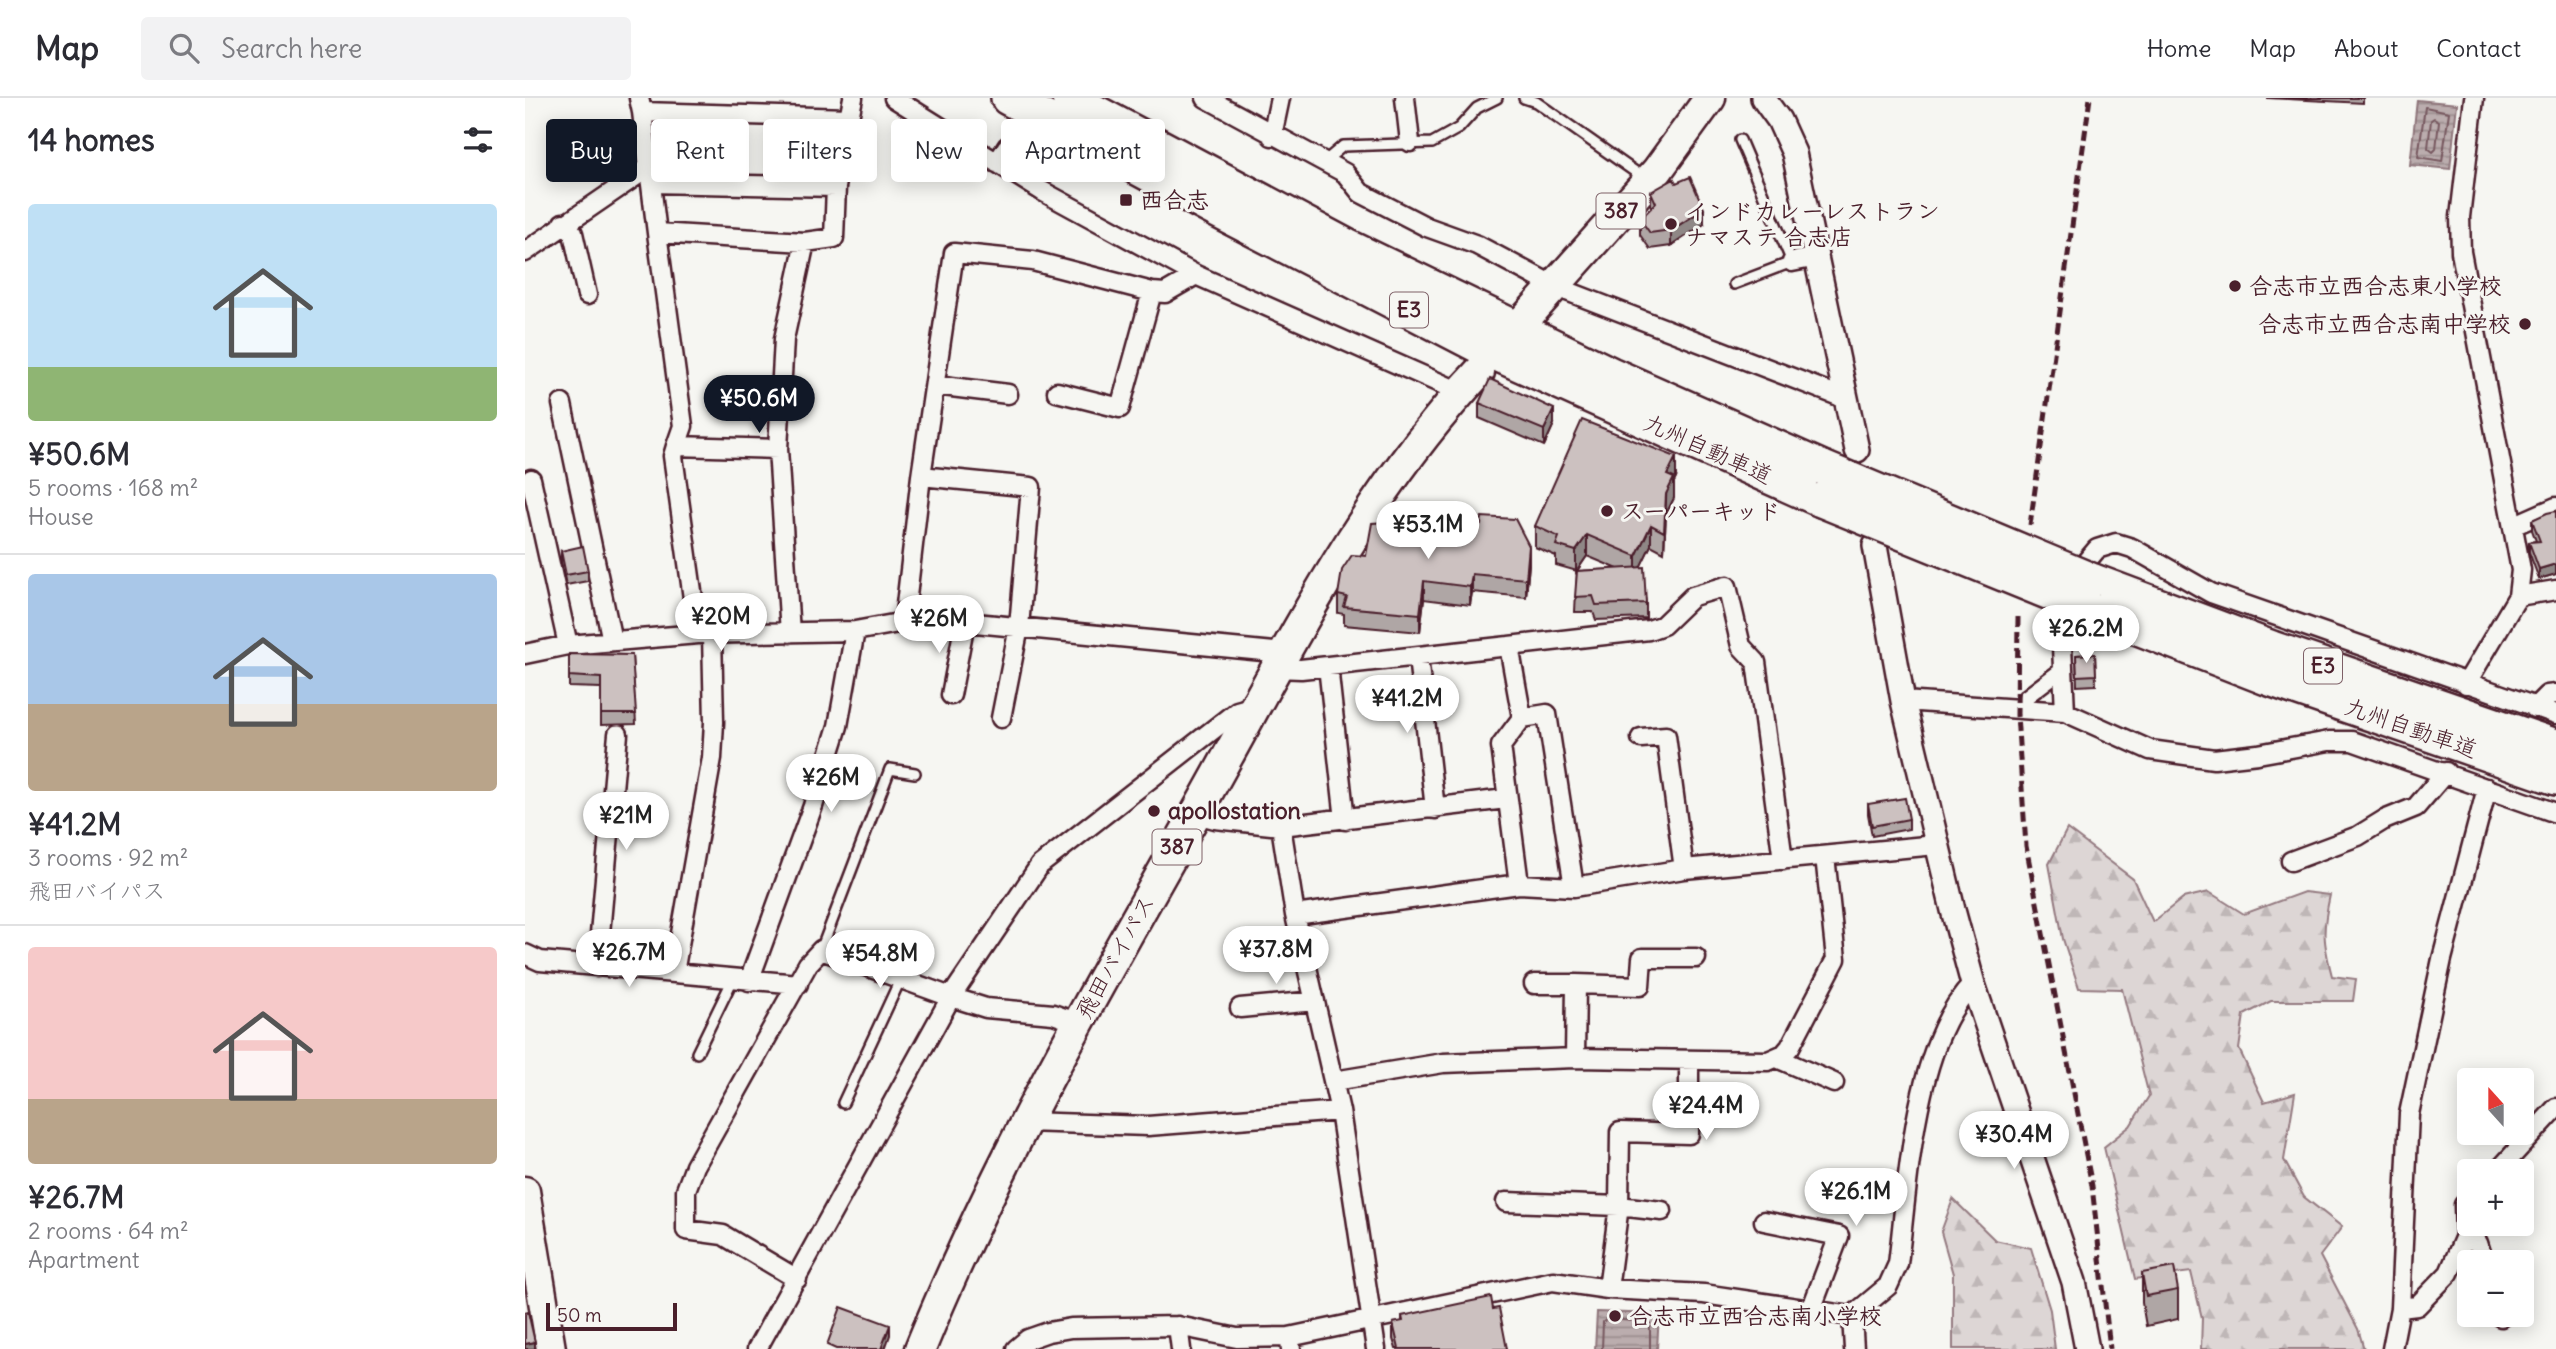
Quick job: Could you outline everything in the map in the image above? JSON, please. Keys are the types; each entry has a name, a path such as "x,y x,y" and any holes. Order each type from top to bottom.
{"highway":[{"name":"九州自動車道","path":"1008,98 1210,207 1479,346 1821,500 2090,584 2556,746"},
{"name":"九州自動車道","path":"1069,98 1347,246 1611,374 2090,584 2267,678 2556,778"},
{"name":"387","path":"1525,319 1647,181 1710,98"},
{"name":"飛田バイパス","path":"920,1349 946,1284 1025,1122 1280,661 1356,530 1469,382"}],"main road":[{"path":"526,1196 535,1309 551,1349"}],"street":[{"path":"657,233 805,242 834,238 836,187 853,98"},
{"path":"894,98 997,163 1196,275 1469,382"},
{"path":"1206,98 1272,136 1345,173 1361,193 1427,227 1477,244 1555,286 1844,398"},
{"path":"1272,136 1280,98"},
{"path":"1405,98 1410,142"},
{"path":"1763,98 1779,120 1794,153 1857,450"},
{"path":"2466,684 2518,596 2521,570 2515,525 2462,252 2460,217 2474,98"},
{"path":"674,973 712,758 705,634 673,456 683,426 641,105 849,118"},
{"path":"997,163 1001,157"},
{"path":"525,252 563,223 650,175 836,187"},
{"path":"563,223 573,233 587,295"},
{"path":"790,632 778,449 784,339 805,242"},
{"path":"904,622 921,476 954,253 1033,261 1152,292 1165,293 1196,275"},
{"path":"1792,262 1817,257"},
{"path":"1057,392 1119,408 1152,292"},
{"path":"935,385 1008,394"},
{"path":"562,404 612,641"},
{"path":"677,446 778,449"},
{"path":"921,476 1031,487 1019,627 1001,718"},
{"path":"531,480 568,645"},
{"path":"2515,525 2556,507"},
{"path":"2090,584 2097,549 2116,543 2132,548 2211,593 2556,714"},
{"path":"1875,546 1903,701 1936,845 1973,984 2074,1282 2087,1349"},
{"path":"525,654 568,645 705,634 855,631 904,622 965,622 1328,666 1649,631 1663,625 1693,596 1727,586 1741,646 1756,662 1783,860"},
{"path":"2518,596 2556,590"},
{"path":"951,695 965,622"},
{"path":"741,980 813,806 831,749 855,631"},
{"path":"2061,711 2066,633"},
{"path":"1509,646 1522,718"},
{"path":"1418,657 1435,809"},
{"path":"1328,666 1345,820"},
{"path":"2026,703 2063,669"},
{"path":"2534,708 2547,695 2556,694"},
{"path":"1903,701 2026,703 2061,711 2150,750 2214,759 2329,741 2352,741 2556,813"},
{"path":"757,1349 951,997 1040,865 1237,711 1255,706"},
{"path":"1519,884 1501,746 1522,718 1547,714 1574,887"},
{"path":"597,967 618,734"},
{"path":"1641,738 1666,736 1684,869"},
{"path":"2291,861 2358,836 2384,820 2416,807 2446,772"},
{"path":"2392,1349 2400,1308 2409,1114 2442,960 2487,788"},
{"path":"1196,814 1215,819 1281,826 1506,799"},
{"path":"1281,826 1295,915 1340,1111 1376,1349"},
{"path":"1295,915 1519,884 1574,887 1684,869 1936,845"},
{"path":"1334,1081 1443,1063 1574,1058 1768,1061 1777,1058 1790,1047 1836,958 1825,856"},
{"path":"797,1279 723,1235 686,1230 686,1191 695,1166 807,964 821,950 986,1009 1053,1014 1079,1023"},
{"path":"525,954 540,961 798,984"},
{"path":"1534,984 1640,986 1642,958 1696,958"},
{"path":"1574,1058 1576,984"},
{"path":"1016,1349 1028,1339 1071,1328 1178,1326 1237,1338 1290,1343 1372,1320 1553,1281 1608,1289 1704,1294 1852,1316 1888,1286 1898,1264 1918,1106 1930,1061 1961,995 1973,984"},
{"path":"1240,1008 1315,1001"},
{"path":"1777,1058 1834,1083"},
{"path":"1608,1289 1619,1206 1620,1132 1689,1134 1689,1060"},
{"path":"1025,1122 1148,1126 1340,1111"},
{"path":"2511,1159 2554,1118"},
{"path":"1506,1202 1619,1206 1662,1211"},
{"path":"1764,1221 1839,1236 1811,1310"},
{"path":"2400,1308 2417,1306 2449,1273 2465,1236 2478,1242 2480,1250"},
{"path":"1852,1316 1854,1349"},
{"path":"1178,1326 1181,1349"}],"lane":[{"path":"1324,162 1342,146 1432,143 1459,128 1477,108 1497,98"},
{"path":"1524,98 1536,102 1647,181"},
{"path":"1734,284 1792,262 1739,140"},
{"path":"821,950 890,769 915,773"},
{"path":"843,1103 902,977"},
{"path":"697,1053 741,980"}],"green space":[{"path":"2067,829 2133,879 2153,922 2183,898 2209,892 2244,914 2304,892 2330,895 2325,927 2329,964 2332,976 2356,979 2353,1001 2271,1001 2244,1015 2239,1049 2264,1102 2295,1093 2284,1160 2304,1197 2342,1227 2320,1256 2358,1329 2364,1349 2201,1349 2202,1318 2191,1272 2135,1279 2104,1147 2130,1126 2149,1096 2122,989 2079,988 2063,939 2049,864"},
{"path":"1953,1199 1995,1240 2031,1248 2050,1310 2055,1349 1953,1349 1953,1274 1941,1232"}],"water":[{"path":"2417,100 2457,104 2450,169 2410,165"},
{"path":"1597,1312 1659,1314 1657,1349 1595,1349"}],"building":[{"path":"1690,177 1704,209 1671,230 1650,233 1640,219 1656,203 1651,192 1674,179 1676,183"},
{"path":"1490,379 1554,409 1544,430 1479,403"},
{"path":"1582,420 1676,457 1667,475 1674,478 1666,494 1664,532 1651,525 1636,556 1587,535 1576,551 1556,545 1559,537 1535,526"},
{"path":"1390,509 1427,513 1425,537 1464,541 1468,523 1481,525 1482,517 1515,519 1529,546 1526,579 1472,574 1470,587 1424,581 1420,614 1344,607 1347,597 1338,595 1342,570 1352,555 1366,556 1372,523 1387,522"},
{"path":"2556,511 2556,564 2539,569 2529,542 2540,541 2532,520"},
{"path":"583,546 588,571 566,575 561,551"},
{"path":"1644,567 1646,603 1596,605 1593,596 1575,597 1577,571"},
{"path":"569,654 632,655 636,714 601,714 601,678 569,676"},
{"path":"2095,654 2096,675 2077,676 2076,655"},
{"path":"1905,798 1909,819 1872,826 1868,804"},
{"path":"2174,1267 2178,1290 2146,1296 2142,1273"},
{"path":"1491,1297 1493,1309 1499,1308 1507,1349 1399,1349 1393,1323 1403,1321 1402,1316"},
{"path":"841,1307 890,1325 881,1349 836,1349 827,1345"},
{"path":"528,1312 535,1342 525,1344 525,1313"}],"tunnel":[{"path":"1022,119 1030,104"}],"railway":[{"path":"2030,525 2090,98"},
{"path":"2018,617 2017,715 2026,846 2092,1186 2110,1349"}],"place":[{"name":"西合志","path":"1126,200"},
{"name":"インドカレーレストラン ナマステ 合志店","path":"1671,224"},
{"name":"合志市立西合志東小学校","path":"2235,286"},
{"name":"合志市立西合志南中学校","path":"2525,324"},
{"name":"スーパーキッド","path":"1607,511"},
{"name":"apollostation","path":"1154,811"},
{"name":"合志市立西合志南小学校","path":"1615,1316"}]}
